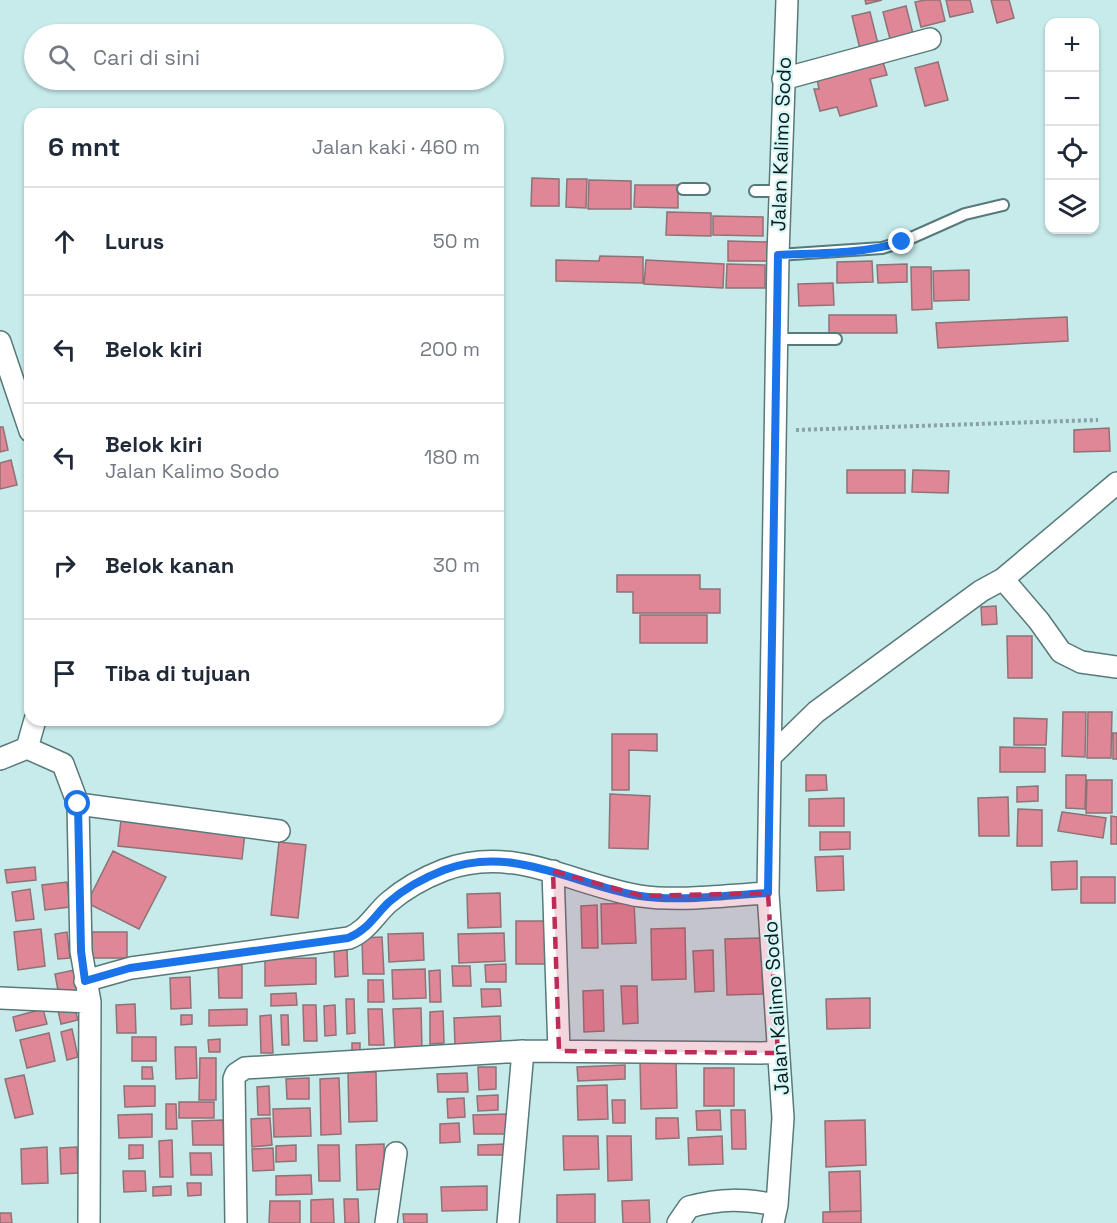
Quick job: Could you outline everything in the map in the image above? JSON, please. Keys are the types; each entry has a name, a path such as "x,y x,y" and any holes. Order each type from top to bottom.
{"street":[{"name":"Jalan Kalimo Sodo","path":"775,1214 783,1118 768,893 774,431 787,0"},
{"path":"783,79 930,39"},
{"path":"0,342 24,413"},
{"path":"770,757 816,712 981,591 1003,579 1117,483"},
{"path":"1003,579 1039,621 1061,652 1081,662 1117,667"},
{"path":"27,748 33,726"},
{"path":"0,759 27,748 63,764 78,804 81,951 90,1002 89,1223"},
{"path":"78,804 279,831"},
{"path":"85,981 130,968 348,938 364,929 390,901 413,885 444,870 468,864 518,862 642,896 683,897 768,893"},
{"path":"553,871 558,1051"},
{"path":"0,998 90,1002"},
{"path":"508,1223 523,1051"},
{"path":"236,1223 234,1079 240,1069 523,1051 778,1053"},
{"path":"386,1223 396,1153"},
{"path":"678,1223 689,1207 710,1202 744,1199 775,1214"}],"lane":[{"path":"683,189 704,189"},
{"path":"755,191 780,191"},
{"path":"778,255 882,248 902,242 965,214 1003,205"},
{"path":"776,339 836,339"}],"path":[{"path":"774,431 1098,420"}],"highlighted area":[{"path":"553,871 642,896 768,893 778,1053 559,1051"}],"building":[{"path":"865,0 882,0 866,4"},
{"path":"940,0 945,21 921,27 915,2"},
{"path":"946,0 970,0 973,12 950,17"},
{"path":"991,0 1009,0 1014,18 997,23"},
{"path":"906,6 913,34 890,39 883,12"},
{"path":"870,12 878,44 860,49 852,16"},
{"path":"883,62 887,75 870,79 877,106 840,116 837,107 820,111 814,89 819,89 817,79"},
{"path":"938,62 948,100 925,106 915,68"},
{"path":"532,178 559,179 559,206 531,206"},
{"path":"567,179 587,179 586,208 566,207"},
{"path":"589,180 631,181 631,209 588,209"},
{"path":"635,185 678,185 678,208 634,207"},
{"path":"667,212 711,213 711,236 666,235"},
{"path":"713,216 763,217 763,236 713,235"},
{"path":"728,241 768,242 767,261 728,261"},
{"path":"600,256 643,257 643,283 556,281 556,260 599,261"},
{"path":"646,260 724,264 723,288 644,284"},
{"path":"872,261 873,282 837,283 837,262"},
{"path":"727,264 765,265 765,288 726,288"},
{"path":"907,264 907,282 878,283 877,265"},
{"path":"911,267 931,267 932,309 912,310"},
{"path":"969,270 969,300 934,301 933,271"},
{"path":"833,283 834,305 799,306 798,284"},
{"path":"829,315 896,315 897,333 829,333"},
{"path":"1067,317 1068,341 938,348 936,323"},
{"path":"0,427 3,427 8,450 0,452"},
{"path":"1109,428 1110,451 1074,452 1074,430"},
{"path":"11,460 17,485 0,489 0,463"},
{"path":"847,470 905,470 905,493 847,493"},
{"path":"913,470 949,471 948,493 912,492"},
{"path":"617,575 700,575 700,589 720,589 720,613 633,613 633,592 617,592"},
{"path":"996,606 997,624 982,625 981,607"},
{"path":"640,615 707,615 707,643 640,643"},
{"path":"1007,636 1032,636 1032,678 1008,678"},
{"path":"1063,712 1086,712 1085,757 1062,756"},
{"path":"1088,712 1112,712 1111,758 1087,758"},
{"path":"1014,718 1047,719 1046,745 1014,745"},
{"path":"1113,733 1117,733 1117,759 1113,759"},
{"path":"612,734 657,734 657,751 629,750 629,790 612,790"},
{"path":"1000,747 1045,748 1045,772 1000,772"},
{"path":"806,775 826,775 827,790 806,791"},
{"path":"1066,775 1086,775 1085,809 1066,808"},
{"path":"1087,780 1112,780 1112,813 1086,813"},
{"path":"1038,786 1038,801 1017,802 1017,787"},
{"path":"610,794 650,796 648,849 609,848"},
{"path":"1008,797 1009,836 979,836 978,798"},
{"path":"844,798 844,826 809,826 809,799"},
{"path":"1018,809 1042,810 1042,846 1017,846"},
{"path":"1062,812 1106,818 1103,838 1058,831"},
{"path":"1111,816 1117,817 1117,844 1111,844"},
{"path":"121,820 245,833 242,859 118,846"},
{"path":"820,832 850,832 850,849 820,850"},
{"path":"279,842 306,845 298,918 271,915"},
{"path":"113,851 166,877 139,929 87,903"},
{"path":"843,856 844,890 817,891 815,857"},
{"path":"1077,861 1077,889 1052,890 1051,862"},
{"path":"35,867 36,880 7,883 5,870"},
{"path":"1081,877 1115,877 1115,903 1081,903"},
{"path":"67,882 70,907 45,910 42,885"},
{"path":"30,889 34,919 16,921 12,892"},
{"path":"500,893 501,927 468,928 467,894"},
{"path":"634,903 636,943 602,944 601,904"},
{"path":"597,905 598,948 582,948 581,906"},
{"path":"516,921 551,921 550,964 516,964"},
{"path":"685,928 686,979 652,980 651,929"},
{"path":"41,929 45,966 18,970 14,932"},
{"path":"67,932 70,958 58,959 55,934"},
{"path":"92,932 127,932 127,958 92,958"},
{"path":"423,933 424,960 389,962 388,934"},
{"path":"504,933 505,961 459,963 458,934"},
{"path":"382,937 384,974 363,974 362,938"},
{"path":"761,938 763,994 727,995 725,939"},
{"path":"334,950 347,950 348,976 335,977"},
{"path":"713,950 714,991 695,992 693,951"},
{"path":"316,958 316,984 265,986 265,959"},
{"path":"506,964 506,982 486,982 485,965"},
{"path":"218,965 242,965 242,998 219,998"},
{"path":"452,966 470,966 471,986 453,986"},
{"path":"425,969 426,998 393,999 392,970"},
{"path":"75,970 79,993 59,996 55,974"},
{"path":"440,970 441,1002 430,1002 429,971"},
{"path":"190,977 191,1008 171,1009 170,978"},
{"path":"368,980 383,980 384,1002 368,1002"},
{"path":"621,986 637,986 638,1023 623,1024"},
{"path":"481,989 500,989 501,1006 482,1007"},
{"path":"603,990 604,1031 584,1032 583,991"},
{"path":"296,993 297,1005 271,1006 271,994"},
{"path":"870,998 870,1028 827,1029 826,999"},
{"path":"346,999 354,999 355,1033 347,1034"},
{"path":"135,1004 136,1033 117,1033 116,1005"},
{"path":"303,1005 316,1005 317,1041 304,1041"},
{"path":"335,1005 336,1035 325,1036 324,1006"},
{"path":"74,1006 78,1020 61,1024 58,1010"},
{"path":"421,1008 422,1050 395,1051 393,1009"},
{"path":"43,1009 47,1024 16,1031 13,1017"},
{"path":"247,1009 247,1025 209,1026 209,1010"},
{"path":"368,1009 382,1009 384,1045 369,1045"},
{"path":"443,1011 444,1043 430,1044 430,1012"},
{"path":"181,1015 192,1015 192,1024 181,1025"},
{"path":"271,1015 273,1053 261,1053 260,1016"},
{"path":"281,1015 288,1015 289,1045 282,1045"},
{"path":"500,1016 501,1045 455,1046 454,1018"},
{"path":"72,1029 78,1057 67,1060 61,1032"},
{"path":"49,1033 55,1061 27,1068 20,1040"},
{"path":"132,1037 156,1037 156,1061 132,1061"},
{"path":"220,1039 220,1052 209,1052 208,1040"},
{"path":"352,1043 360,1043 360,1053 352,1053"},
{"path":"175,1047 196,1047 197,1078 176,1079"},
{"path":"200,1058 216,1058 216,1100 199,1100"},
{"path":"676,1061 677,1108 641,1109 640,1062"},
{"path":"625,1065 625,1079 578,1081 577,1067"},
{"path":"142,1067 152,1067 153,1079 142,1079"},
{"path":"478,1067 496,1067 496,1089 479,1090"},
{"path":"704,1068 734,1068 734,1106 704,1106"},
{"path":"348,1072 376,1072 377,1121 349,1122"},
{"path":"467,1073 468,1092 438,1092 437,1074"},
{"path":"24,1075 33,1114 15,1118 5,1079"},
{"path":"309,1078 309,1099 287,1099 286,1079"},
{"path":"339,1078 341,1134 321,1135 320,1079"},
{"path":"607,1085 608,1119 578,1120 577,1086"},
{"path":"124,1086 155,1086 155,1106 125,1107"},
{"path":"269,1086 270,1115 258,1115 257,1087"},
{"path":"498,1095 498,1110 478,1111 477,1096"},
{"path":"464,1098 465,1117 448,1118 447,1099"},
{"path":"612,1100 625,1100 625,1123 613,1123"},
{"path":"179,1102 214,1102 214,1118 179,1118"},
{"path":"166,1104 176,1104 177,1129 166,1129"},
{"path":"310,1108 311,1136 274,1137 273,1109"},
{"path":"720,1110 721,1130 697,1130 696,1111"},
{"path":"731,1110 745,1110 746,1149 732,1149"},
{"path":"152,1114 152,1137 119,1138 118,1115"},
{"path":"508,1114 509,1134 474,1134 473,1115"},
{"path":"270,1118 272,1145 252,1147 251,1119"},
{"path":"656,1118 678,1118 679,1138 656,1139"},
{"path":"223,1120 224,1145 193,1145 192,1121"},
{"path":"865,1120 866,1165 826,1167 825,1121"},
{"path":"459,1123 460,1142 440,1143 440,1124"},
{"path":"563,1136 598,1136 599,1169 564,1170"},
{"path":"607,1136 631,1136 632,1180 608,1181"},
{"path":"722,1136 723,1164 689,1165 688,1138"},
{"path":"172,1140 173,1177 160,1177 159,1141"},
{"path":"384,1144 385,1189 357,1190 356,1145"},
{"path":"506,1144 506,1155 478,1155 478,1145"},
{"path":"129,1145 143,1145 143,1158 129,1159"},
{"path":"296,1145 296,1161 276,1162 276,1146"},
{"path":"318,1145 339,1145 340,1181 319,1181"},
{"path":"47,1147 48,1183 22,1184 21,1149"},
{"path":"77,1147 78,1173 61,1174 60,1148"},
{"path":"273,1148 274,1170 253,1171 252,1149"},
{"path":"190,1153 211,1153 212,1175 191,1175"},
{"path":"123,1171 145,1171 146,1191 124,1192"},
{"path":"860,1171 861,1211 830,1212 829,1172"},
{"path":"311,1175 312,1194 276,1195 276,1176"},
{"path":"187,1183 201,1183 201,1195 188,1196"},
{"path":"171,1186 171,1195 153,1196 153,1187"},
{"path":"487,1186 487,1210 442,1211 441,1187"},
{"path":"595,1194 595,1223 557,1223 557,1195"},
{"path":"333,1199 334,1223 311,1223 311,1200"},
{"path":"344,1199 358,1199 359,1223 345,1223"},
{"path":"649,1200 650,1223 623,1223 622,1201"},
{"path":"270,1201 300,1201 300,1223 269,1223"},
{"path":"861,1211 861,1223 823,1223 823,1212"},
{"path":"0,1213 11,1213 12,1223 0,1223"},
{"path":"403,1214 427,1214 427,1223 404,1223"}],"route":[{"path":"78,804 81,951 85,981 130,968 348,938 364,929 390,901 413,885 444,870 468,864 518,862 642,896 683,897 768,893 778,255 856,251 882,248 902,242"}]}
